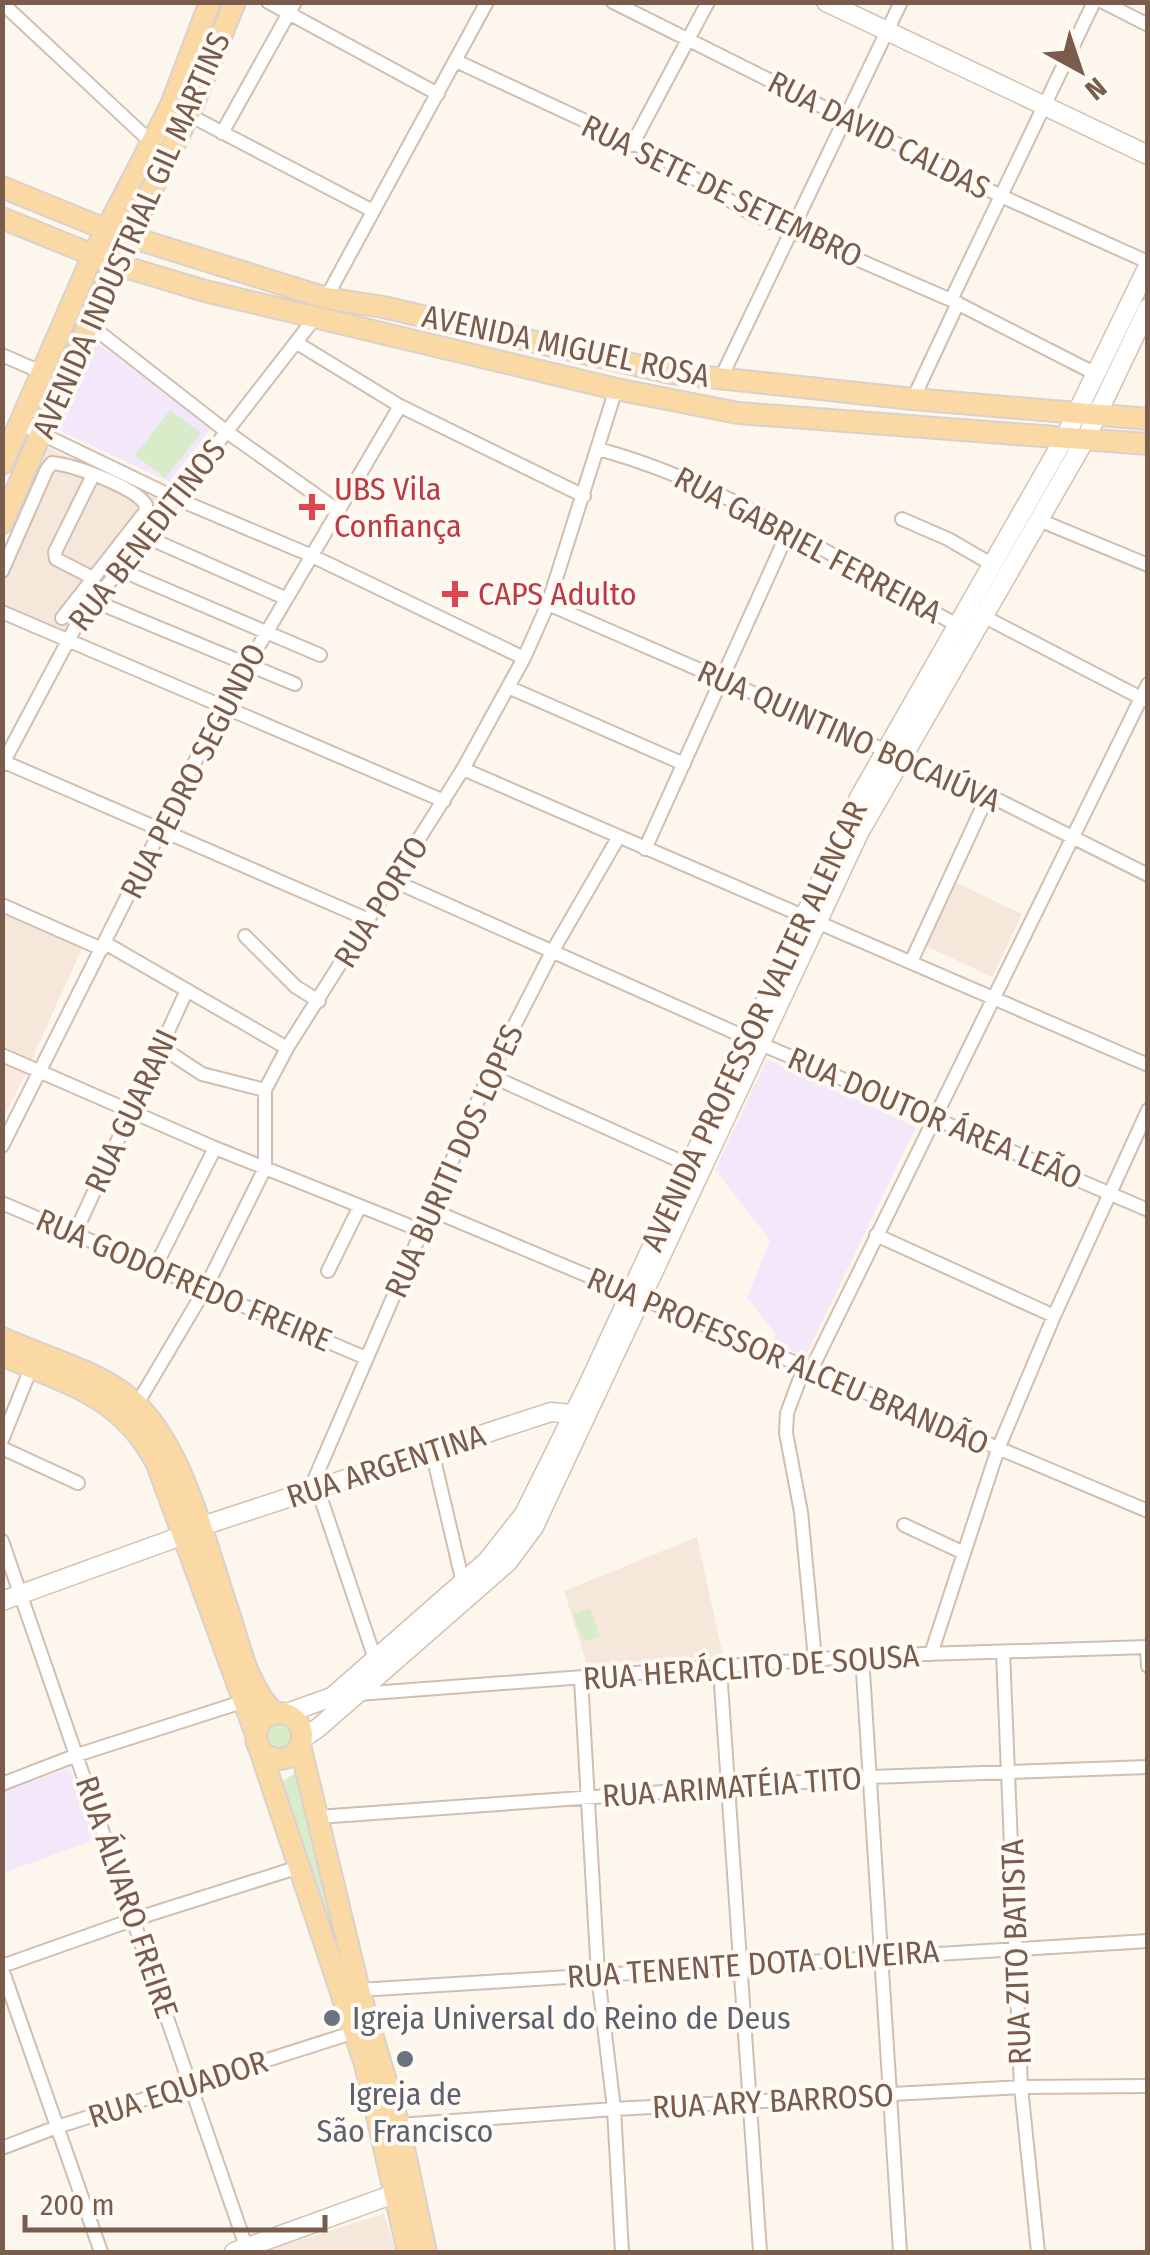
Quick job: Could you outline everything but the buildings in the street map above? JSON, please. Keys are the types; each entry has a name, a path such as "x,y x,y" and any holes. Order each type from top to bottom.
{"main road":[{"name":"AVENIDA INDUSTRIAL GIL MARTINS","path":"2,464 93,255 171,105 210,2"},
{"name":"AVENIDA INDUSTRIAL GIL MARTINS","path":"2,523 115,264 189,116 234,2"},
{"path":"826,2 1148,155"},
{"name":"AVENIDA MIGUEL ROSA","path":"2,187 105,230 326,298 383,307 670,373 913,400 1148,420"},
{"name":"AVENIDA MIGUEL ROSA","path":"2,218 115,264 314,319 616,389 738,413 1148,444"},
{"name":"AVENIDA PROFESSOR VALTER ALENCAR","path":"1086,415 1096,374 1148,264"},
{"name":"AVENIDA PROFESSOR VALTER ALENCAR","path":"894,753 976,612 1039,520 1086,415 1148,308"},
{"name":"AVENIDA PROFESSOR VALTER ALENCAR","path":"301,1742 521,1546 546,1504 580,1415 811,919 859,833 894,753 959,626 976,612 994,566 1075,438"},
{"name":"AVENIDA PROFESSOR VALTER ALENCAR","path":"636,1296 689,1165 753,1041"},
{"path":"2,1338 132,1424 192,1530 252,1684 280,1714 296,1721 359,1990 399,2125 426,2252"},
{"path":"2,1354 91,1374 137,1404 172,1456 242,1702 355,2032 383,2132 408,2252"},
{"name":"RUA ARGENTINA","path":"2,1601 192,1530 550,1412 580,1415"},
{"name":"AVENIDA PROFESSOR VALTER ALENCAR","path":"280,1714 332,1697 463,1583 509,1536 580,1415"},
{"path":"258,1742 264,1720 280,1714"},
{"path":"258,1742 277,1759 290,1756 301,1742"},
{"path":"243,2251 394,2194"}],"street":[{"path":"2,2 152,143"},
{"path":"268,2 292,8 438,94"},
{"path":"326,298 487,2"},
{"name":"RUA DAVID CALDAS","path":"613,2 1001,196 1148,264"},
{"path":"632,145 708,2"},
{"path":"720,380 901,2"},
{"path":"913,400 1001,196 1094,4 1148,25"},
{"path":"222,133 292,8"},
{"name":"RUA SETE DE SETEMBRO","path":"456,62 661,157 750,212 954,302 1096,374"},
{"path":"189,116 373,210"},
{"name":"RUA BENEDITINOS","path":"3,762 66,640 314,319"},
{"path":"90,324 227,432 337,510"},
{"path":"297,343 400,406 584,496"},
{"path":"2,355 41,372"},
{"name":"RUA PORTO","path":"137,1404 204,1291 266,1168 265,1090 287,1048 444,801 524,658 548,604 616,389"},
{"name":"RUA PEDRO SEGUNDO","path":"2,1146 222,708 400,406"},
{"path":"19,423 524,658"},
{"name":"RUA GABRIEL FERREIRA","path":"598,448 688,478 959,626"},
{"path":"2,571 52,463 93,475 140,496 146,505 144,512 62,618"},
{"path":"93,475 56,552 61,564 93,578"},
{"path":"902,519 948,539 994,566"},
{"path":"1039,520 1148,565"},
{"path":"646,849 789,530"},
{"path":"144,536 285,598"},
{"path":"118,569 320,654"},
{"path":"94,602 295,684"},
{"name":"RUA QUINTINO BOCAIÚVA","path":"548,604 988,795 1148,875"},
{"path":"2,612 444,801"},
{"name":"RUA GABRIEL FERREIRA","path":"976,612 1144,700"},
{"path":"815,1660 801,1512 785,1422 808,1367 996,998 1072,838 1144,700 1148,684"},
{"path":"508,687 684,764"},
{"path":"3,762 370,920"},
{"path":"463,769 1148,1065"},
{"path":"911,962 988,795"},
{"name":"RUA BURITI DOS LOPES","path":"314,1491 366,1358 489,1075 552,952 618,838"},
{"name":"RUA DOUTOR ÁREA LEÃO","path":"394,882 1148,1210"},
{"path":"2,905 103,946 287,1048"},
{"path":"245,936 296,987 319,1002"},
{"name":"RUA GUARANI","path":"74,1233 187,990"},
{"path":"160,1046 202,1074 265,1090"},
{"path":"2,1055 214,1148 420,1230"},
{"path":"489,1075 689,1165"},
{"path":"931,1654 998,1449 1148,1110"},
{"path":"154,1270 214,1148"},
{"name":"RUA GODOFREDO FREIRE","path":"2,1203 366,1358"},
{"path":"328,1271 360,1206"},
{"name":"RUA PROFESSOR ALCEU BRANDÃO","path":"430,1209 1148,1511"},
{"path":"876,1235 1054,1316"},
{"path":"2,1440 34,1361"},
{"path":"2,1448 78,1483"},
{"path":"432,1450 463,1583"},
{"path":"314,1491 376,1658"},
{"path":"904,1525 964,1553"},
{"name":"RUA ÁLVARO FREIRE","path":"2,1542 192,2085 243,2251"},
{"path":"1147,1647 1148,1666"},
{"name":"RUA HERÁCLITO DE SOUSA","path":"355,1694 720,1670 862,1656 1147,1647"},
{"name":"RUA ZITO BATISTA","path":"1003,1652 1021,2087 1038,2252"},
{"path":"862,1656 900,2252"},
{"path":"720,1670 760,2252"},
{"path":"581,1679 598,1975 614,2109 622,2252"},
{"path":"2,1784 242,1702"},
{"name":"RUA ARIMATÉIA TITO","path":"318,1818 871,1777 1148,1767"},
{"path":"101,2252 2,1968 135,1919 298,1867"},
{"name":"RUA TENENTE DOTA OLIVEIRA","path":"359,1990 1148,1941"},
{"name":"RUA EQUADOR","path":"2,2148 355,2032"},
{"name":"RUA ARY BARROSO","path":"399,2125 1021,2087 1148,2086"}],"shaded area":[{"path":"96,342 212,427 169,482 56,429"},
{"path":"47,447 163,501 64,630 3,604 3,551"},
{"path":"954,882 1022,914 992,977 924,945"},
{"path":"3,912 82,948 32,1059 3,1046"},
{"path":"767,1059 916,1127 805,1357 771,1342 776,1334 747,1298 770,1240 715,1170"},
{"path":"3,1063 26,1073 3,1118"},
{"path":"697,1537 723,1656 587,1665 564,1591"},
{"path":"70,1768 95,1840 3,1873 3,1792"},
{"path":"384,2214 396,2252 261,2252"}],"green space":[{"path":"170,410 201,433 165,478 135,455"},
{"path":"590,1608 600,1636 583,1642 573,1614"},
{"path":"279,1724 289,1728 293,1738 289,1748 279,1752 269,1748 265,1738 269,1728"},
{"path":"299,1770 352,1991 352,2007 274,1782 282,1782"}],"place":[{"name":"UBS Vila Confiança","path":"312,507"},
{"name":"CAPS Adulto","path":"455,594"},
{"name":"Igreja Universal do Reino de Deus","path":"332,2018"},
{"name":"Igreja de São Francisco","path":"405,2059"}]}
